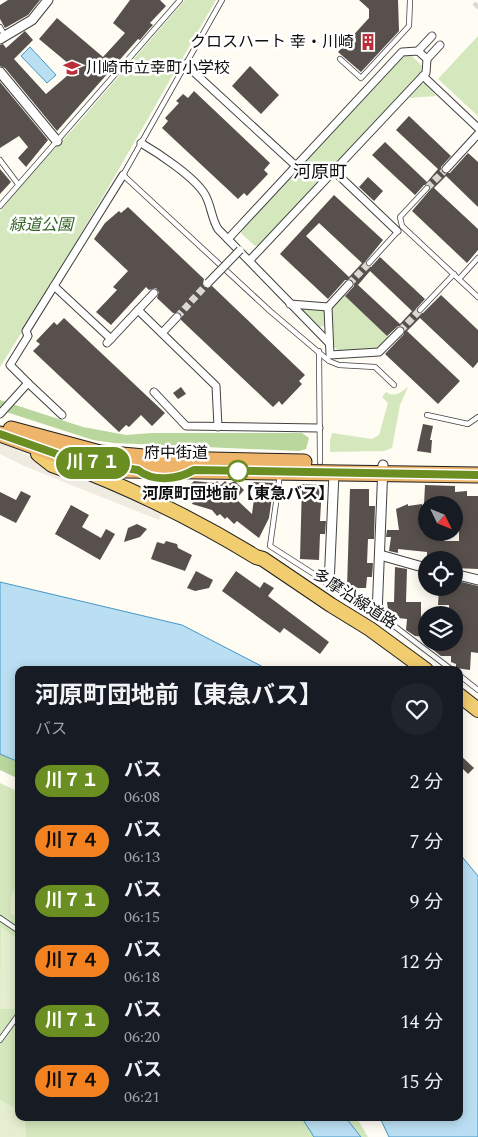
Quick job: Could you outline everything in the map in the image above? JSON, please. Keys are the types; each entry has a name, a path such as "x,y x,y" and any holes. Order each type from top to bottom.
{"highway":[{"name":"府中街道","path":"0,425 18,436 86,467 138,470 145,476 156,478 178,477 194,470 280,472 325,469"},
{"name":"府中街道","path":"0,434 100,453 127,456 325,469 478,467"},
{"name":"府中街道","path":"383,469 478,475"}],"main road":[{"path":"18,436 52,466 74,473 86,467"},
{"name":"多摩沿線道路","path":"86,467 180,511 193,512 214,522 223,533 259,552 263,559"},
{"name":"多摩沿線道路","path":"86,467 263,559 331,606 370,629 421,666"},
{"path":"463,698 478,710"}],"street":[{"path":"3,37 32,20 46,1"},
{"path":"228,239 402,52 418,51 432,36"},
{"path":"250,260 426,73 427,59 440,45"},
{"path":"418,51 427,59"},
{"path":"185,64 296,166"},
{"path":"0,72 57,141"},
{"path":"423,76 478,128"},
{"path":"446,168 478,134"},
{"path":"140,143 166,158 204,193 213,221 228,239 329,343"},
{"path":"334,171 400,229"},
{"path":"62,415 10,365 28,336 26,331 123,175"},
{"path":"208,283 240,250"},
{"path":"349,284 328,307 330,356 379,352 400,331"},
{"path":"54,286 109,341 154,293"},
{"path":"290,304 328,307"},
{"path":"138,310 216,386 218,427"},
{"path":"162,333 177,317"},
{"path":"0,414 28,383"},
{"path":"154,392 186,426 319,428"},
{"path":"325,469 329,585"},
{"path":"377,615 383,469"},
{"path":"380,555 418,566"},
{"path":"463,576 478,580"}],"lane":[{"path":"0,206 180,0"},
{"path":"222,0 123,175 270,311 320,351 329,361 339,364 375,367 394,385"},
{"path":"340,59 361,78 409,26 410,0"},
{"path":"0,28 3,37"},
{"path":"0,160 18,184"},
{"path":"369,262 400,229 400,217 427,188"},
{"path":"400,229 459,278 478,297"},
{"path":"459,278 478,258"},
{"path":"420,310 454,274"},
{"path":"320,351 319,428 325,469"},
{"path":"427,415 468,424 478,417"},
{"path":"280,472 270,546 377,615 447,666"},
{"path":"463,678 478,690"},
{"path":"0,918 15,928"},
{"path":"0,1040 15,1019"}],"green space":[{"name":"緑道公園","path":"185,0 216,0 83,231 0,367 0,212 20,186 74,128"},
{"path":"478,36 478,116 438,79"},
{"path":"402,56 412,56 422,66 421,75 339,161 297,168"},
{"path":"426,83 436,96 409,98 421,84"},
{"path":"333,167 261,245 255,246 241,233 242,227 290,175"},
{"path":"344,294 388,337 377,349 339,351 333,346 331,307"},
{"path":"304,306 324,308 325,326 319,327 301,310"},
{"path":"408,387 400,405 392,448 384,451 330,452 332,433 372,439 379,435 388,403 382,397 386,392 395,394"},
{"path":"0,400 83,427 126,435 151,433 302,433 309,438 306,449 299,451 114,443 93,440 0,410"},
{"path":"0,754 15,760 15,777 0,770"},
{"path":"0,783 15,790 15,1121 359,1121 368,1137 0,1137"},
{"path":"15,889 15,916 10,913 12,894"},
{"path":"1,927 15,937 15,1008 0,1009"},
{"path":"0,1100 15,1108 15,1121 25,1121 26,1137 0,1137"}],"shaded area":[{"path":"0,441 49,466 118,492 162,513 159,520 24,466 0,454"}],"water":[{"path":"30,47 56,75 47,83 21,56"},
{"path":"0,582 182,625 261,666 15,666 15,760 0,754"},
{"path":"463,858 478,876 478,1137 389,1137 381,1121 463,1121"},
{"path":"304,1121 348,1121 361,1137 314,1137"}],"building":[{"path":"8,0 40,0 28,15 5,28 0,19 0,5"},
{"path":"130,0 160,0 166,6 150,23 153,25 140,40 138,39 57,131 5,68 0,66 0,45 3,44 6,48 25,31 33,40 14,59 46,94 75,69 39,39 57,18 103,57 125,33 113,23"},
{"name":"クロスハート 幸・川崎","path":"359,0 398,0 399,31 361,72 338,52 369,18 369,9"},
{"path":"250,66 279,95 261,114 232,86"},
{"path":"0,82 48,140 26,167 18,158 28,147 19,136 0,148"},
{"path":"194,91 270,163 264,170 268,174 247,196 244,193 238,199 162,128 168,121 165,118 179,103 176,101 183,94 188,98"},
{"path":"409,116 451,156 441,167 443,173 450,173 468,153 478,162 478,207 446,176 434,188 478,229 478,250 467,263 412,211 430,190 430,185 424,185 415,195 372,155 385,142 427,182 438,169 396,130"},
{"path":"0,169 11,182 0,194"},
{"path":"368,177 383,191 374,201 359,187"},
{"path":"334,195 383,240 366,261 366,266 371,267 380,257 425,299 416,309 418,313 423,313 441,295 478,330 478,362 473,368 420,318 407,331 460,381 438,404 385,354 404,334 403,327 398,326 387,336 345,296 354,286 352,280 345,280 328,299 280,254","holes":["319,223 362,263 349,277 306,236","370,271 412,311 400,324 358,285"]},
{"path":"128,207 204,279 203,284 205,287 212,286 305,375 299,381 302,384 282,405 279,401 273,407 181,320 181,314 173,313 157,298 159,292 156,288 149,290 146,287 111,325 96,312 117,290 113,287 128,271 94,239 105,223 119,211 121,213"},
{"path":"64,318 165,413 152,426 141,415 129,427 126,425 119,432 33,351 40,344 36,341 54,322 57,325"},
{"path":"181,387 186,394 178,399 173,393"},
{"path":"423,424 433,426 430,440 432,440 431,453 417,451"},
{"path":"194,481 215,483 217,481 221,485 225,481 228,484 235,481 244,490 236,499 252,514 255,491 253,491 253,482 274,483 269,518 259,538 237,521 234,524 227,517 225,519 220,514 217,516 212,510 192,504 193,501 184,498 189,486"},
{"path":"302,484 322,485 320,521 326,521 325,534 320,534 319,560 300,559"},
{"path":"425,485 455,486 455,492 467,491 467,496 478,496 478,569 463,568 463,551 398,549 398,553 389,551 391,537 386,537 387,530 399,530 396,509 408,504 408,506 418,505 418,541 463,541 463,496 424,496"},
{"path":"350,489 369,489 369,506 375,506 374,539 368,539 367,563 373,563 372,577 367,577 366,588 347,588"},
{"path":"21,491 31,496 16,523 0,515 0,492 16,500"},
{"path":"71,505 89,515 82,527 101,538 106,529 115,534 100,560 55,534"},
{"path":"137,524 147,529 140,537 124,542 128,528"},
{"path":"166,541 177,544 178,548 192,555 185,571 151,559 157,542 164,544"},
{"path":"395,567 407,569 406,602 421,602 421,606 418,606 418,636 406,630 407,619 389,617 387,602 394,602"},
{"path":"196,571 213,580 209,588 195,591 187,588"},
{"path":"236,571 260,588 264,582 274,588 268,596 329,642 320,654 284,628 280,633 222,591"},
{"path":"463,582 478,586 478,653 471,652 470,670 463,669 463,666 456,666 456,664 451,662 451,656 441,656 435,651 463,651 463,606 438,605 439,596 463,596"},
{"path":"463,758 474,768 468,774 463,769"}],"tunnel":[{"path":"475,7 478,4"},
{"path":"427,188 446,169"},
{"path":"349,284 369,263"},
{"path":"177,317 208,283"},
{"path":"400,331 420,310"}],"bus line":[{"name":"川７１","path":"0,434 74,460 126,470 138,470 145,476 156,478 178,477 194,470 478,475"}],"place":[{"name":"クロスハート 幸・川崎","path":"368,42"},
{"name":"川崎市立幸町小学校","path":"72,68"},
{"name":"河原町団地前【東急バス】","path":"238,471"}],"district":[{"name":"河原町","path":"320,172"}]}
